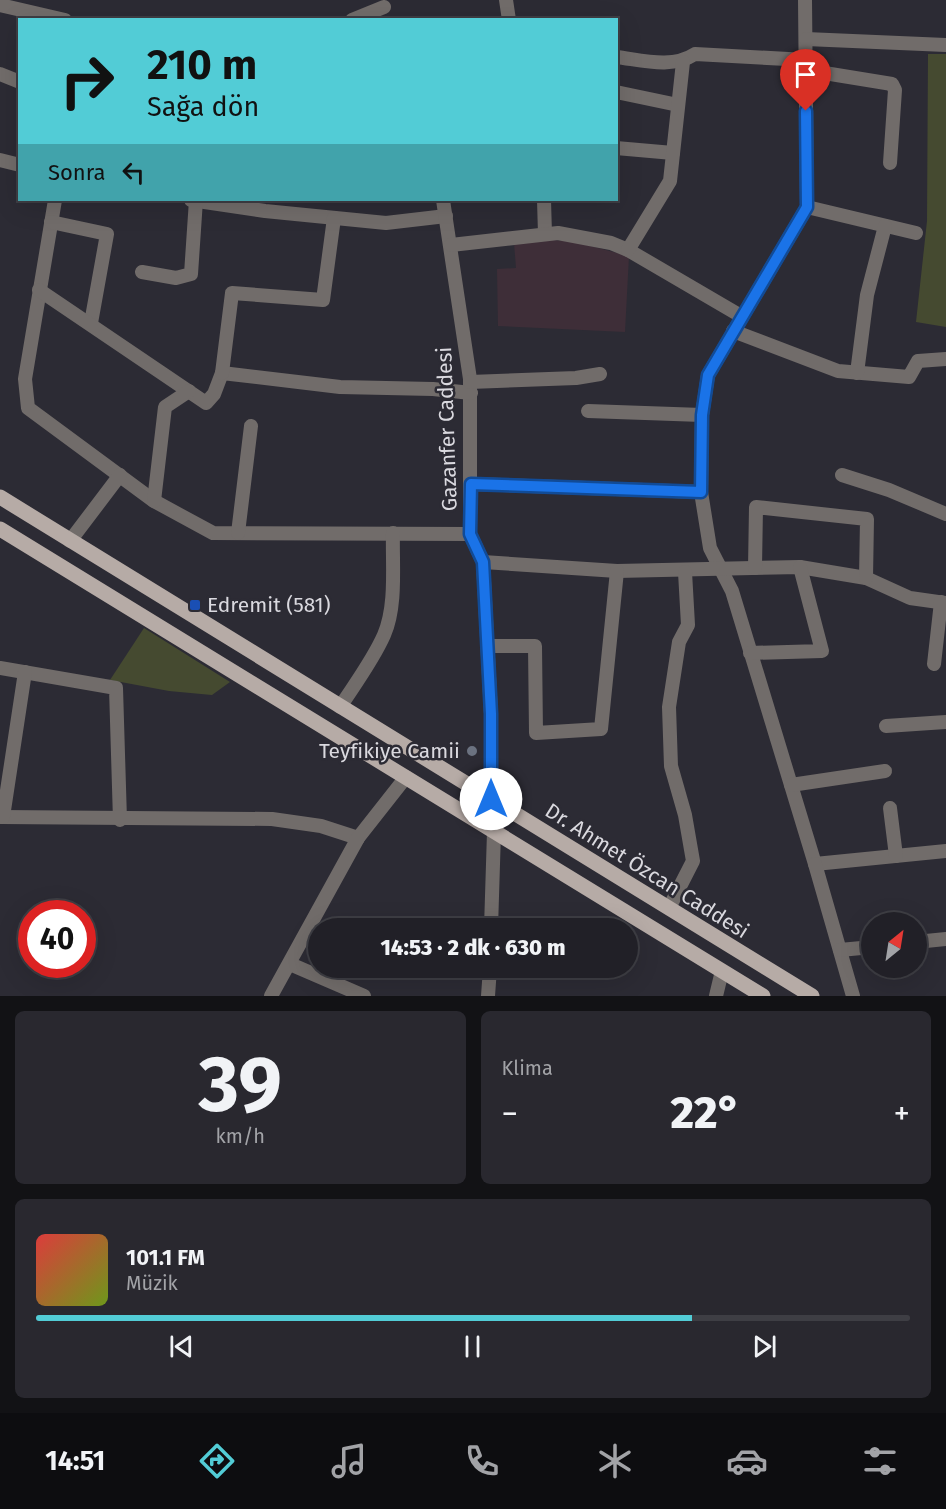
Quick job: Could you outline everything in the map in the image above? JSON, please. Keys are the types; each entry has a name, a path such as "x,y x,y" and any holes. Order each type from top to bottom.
{"main road":[{"name":"Dr. Ahmet Özcan Caddesi","path":"0,497 812,996"},
{"path":"0,529 763,996"}],"street":[{"path":"506,0 509,18"},
{"path":"805,0 807,207 708,375 702,415 701,492 710,548 718,569 732,591 853,996"},
{"path":"356,18 382,3 391,18"},
{"path":"0,5 56,18"},
{"path":"806,39 946,45"},
{"path":"618,57 658,62 683,62 695,54 806,65 892,84 895,90 890,164"},
{"path":"628,250 670,181 683,62"},
{"path":"0,74 18,81"},
{"path":"618,92 678,105"},
{"path":"618,148 673,153"},
{"path":"0,160 18,164"},
{"path":"55,201 25,379 28,408 154,501 213,533 470,534"},
{"path":"142,272 176,278 191,274 194,201"},
{"path":"206,201 256,205 334,218 386,223 446,216"},
{"name":"Gazanfer Caddesi","path":"443,201 471,388 470,534 483,562 491,714 491,799"},
{"path":"544,201 545,234"},
{"path":"807,207 916,233"},
{"path":"39,290 91,323 206,403 214,394 222,373 232,293 323,300 334,218"},
{"path":"51,222 107,234 91,323"},
{"path":"857,372 867,295 885,226"},
{"path":"451,245 558,232 611,243 628,250 741,316"},
{"path":"733,331 838,371 909,377 918,361 946,359"},
{"path":"222,373 340,387 433,389 471,388 600,374"},
{"path":"154,501 165,407 189,391"},
{"path":"588,411 702,415"},
{"path":"238,533 251,426"},
{"path":"70,541 120,475"},
{"path":"842,475 889,490 946,514"},
{"path":"471,484 701,492"},
{"path":"754,568 756,507 867,519 866,578"},
{"path":"340,707 384,635 388,620 393,532"},
{"path":"483,562 617,572 685,572 800,567 866,578 910,598 944,603 934,664"},
{"path":"750,653 822,651 800,567"},
{"path":"487,646 536,646 536,733 601,729 617,572"},
{"path":"669,908 693,861 685,815 671,766 669,707 679,642 688,625 685,572"},
{"path":"0,668 117,688 120,820"},
{"path":"25,672 2,817 120,820 272,819 321,826 357,838"},
{"path":"886,726 946,722"},
{"path":"791,785 885,771"},
{"path":"271,996 357,838 406,777"},
{"path":"890,808 896,856"},
{"path":"491,918 494,832"},
{"path":"815,864 946,851"},
{"path":"927,941 946,939"},
{"path":"840,950 861,948"},
{"path":"290,964 364,996"},
{"path":"716,996 722,971"},
{"path":"488,996 489,978"}],"shaded area":[{"path":"553,240 575,242 629,256 625,332 498,326 497,269 516,268 514,243"}],"green space":[{"path":"928,54 946,54 946,327 916,322 927,221"},
{"path":"144,628 230,682 212,695 169,691 110,680"}],"place":[{"name":"Edremit (581)","path":"195,605"},
{"name":"Teyfikiye Camii","path":"472,751"}],"route":[{"path":"491,799 491,714 483,562 470,534 471,484 701,492 702,415 708,375 807,207 806,111"}]}
